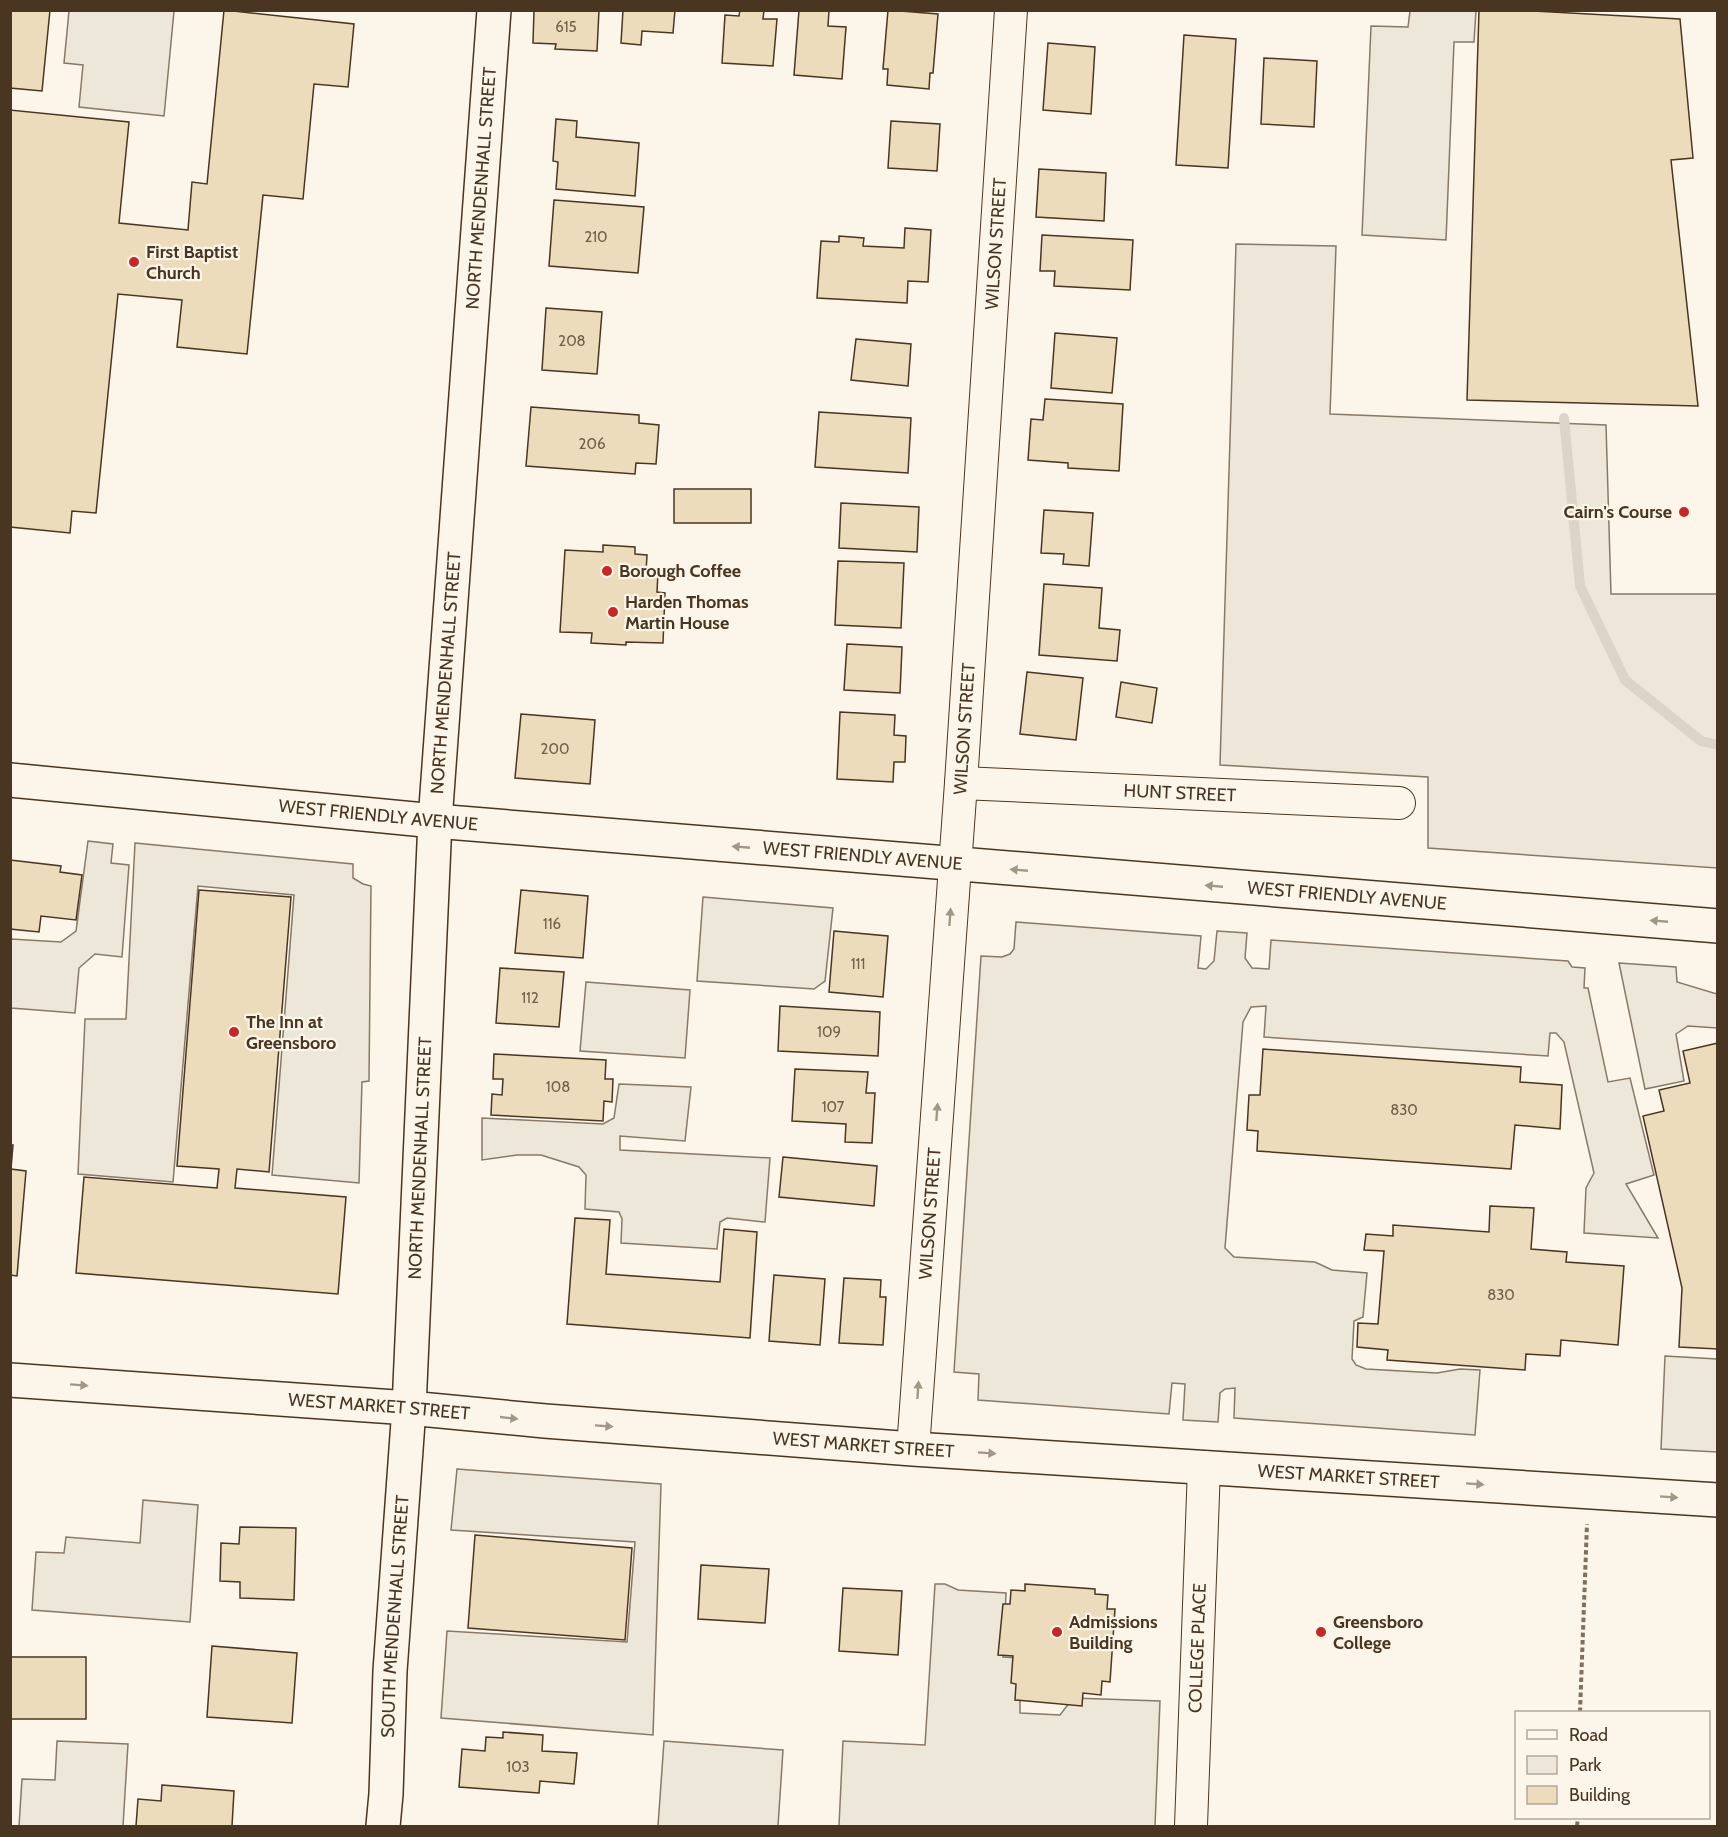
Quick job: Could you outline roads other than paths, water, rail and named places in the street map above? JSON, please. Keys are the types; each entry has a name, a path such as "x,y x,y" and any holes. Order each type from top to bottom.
{"main road":[{"name":"NORTH MENDENHALL STREET","path":"409,1408 435,821 494,10"},
{"name":"WEST FRIENDLY AVENUE","path":"10,780 435,821 1718,926"},
{"name":"WEST MARKET STREET","path":"10,1380 409,1408 545,1421 913,1449 1718,1500"},
{"name":"SOUTH MENDENHALL STREET","path":"383,1827 390,1671 409,1408"}],"street":[{"name":"WILSON STREET","path":"913,1449 961,783 1011,10"},
{"name":"HUNT STREET","path":"961,783 1399,803"},
{"name":"COLLEGE PLACE","path":"1191,1827 1204,1467"}],"waterway":[{"path":"1564,418 1580,586 1625,680 1701,741 1718,745"}],"place":[{"name":"First Baptist Church","path":"134,262"},
{"name":"Cairn's Course","path":"1684,512"},
{"name":"Borough Coffee","path":"607,571"},
{"name":"Harden Thomas Martin House","path":"613,612"},
{"name":"The Inn at Greensboro","path":"234,1032"},
{"name":"Admissions Building","path":"1057,1632"},
{"name":"Greensboro College","path":"1321,1632"}]}
